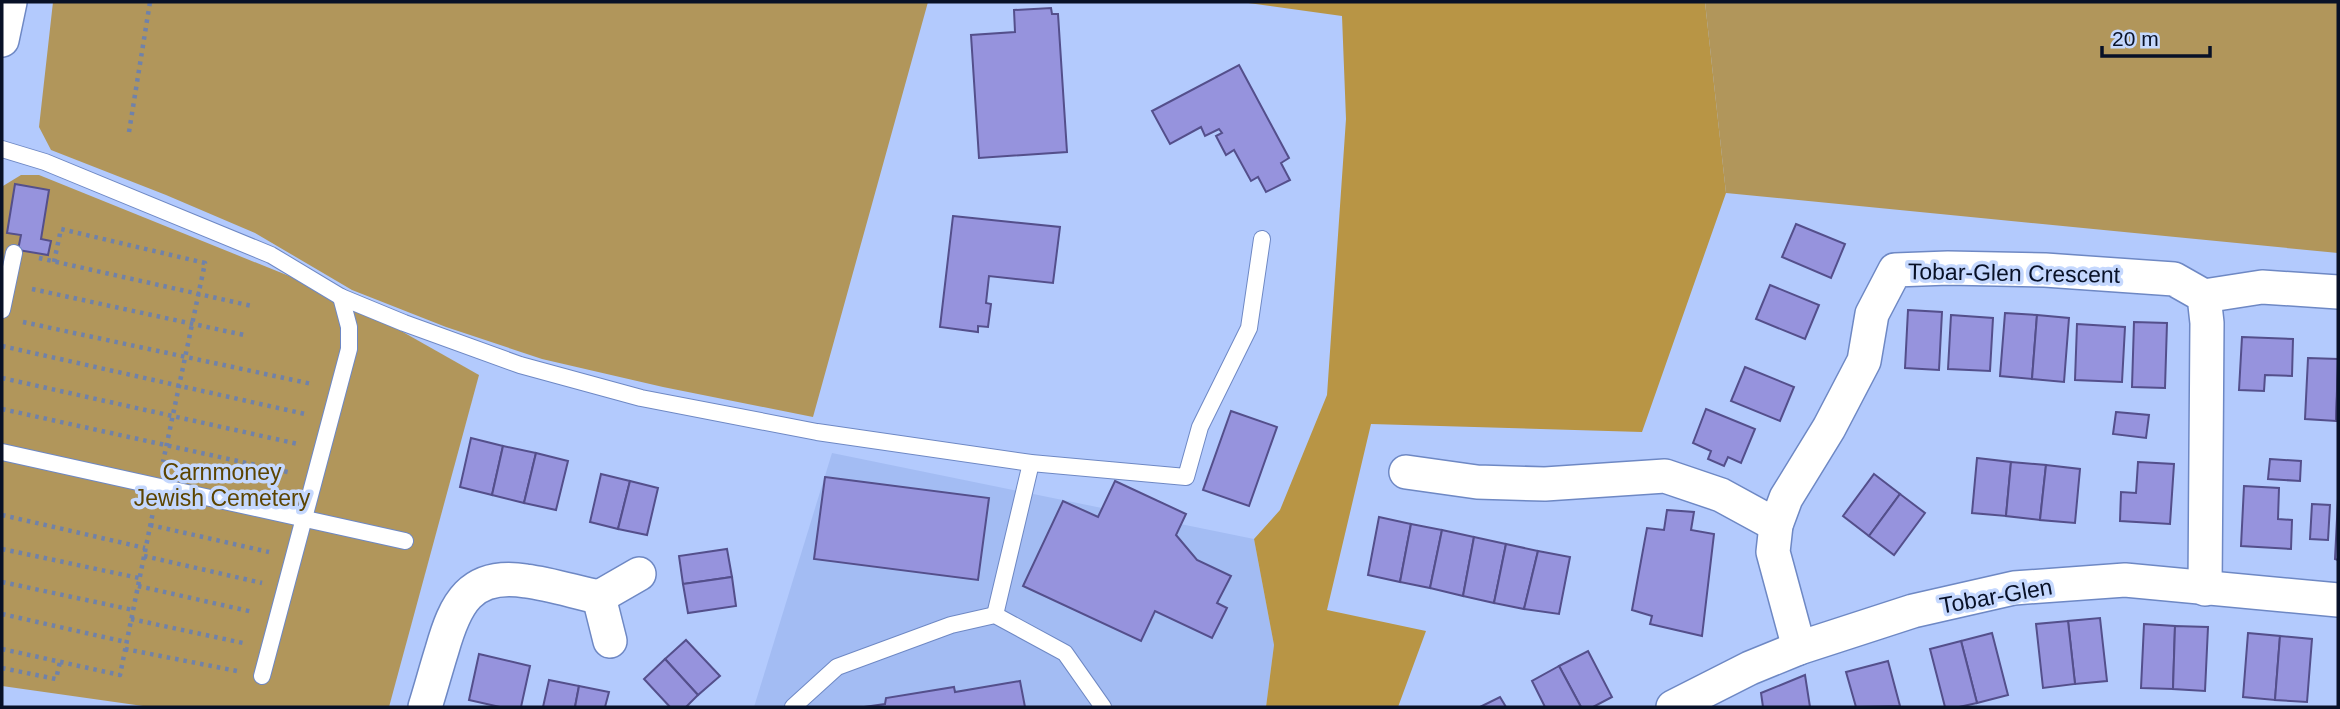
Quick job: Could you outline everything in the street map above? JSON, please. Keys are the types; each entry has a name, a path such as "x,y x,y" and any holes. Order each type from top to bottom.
{"street":[{"path":"2,40 10,2"},
{"name":"Tobar-Glen Crescent","path":"1799,649 1773,552 1776,525 1786,498 1829,428 1864,360 1872,314 1895,270 2045,270 2174,279 2204,296"},
{"path":"2205,589 2207,323 2204,296 2262,287 2338,292"},
{"path":"1406,472 1477,482 1545,484 1665,475 1721,495 1776,525"},
{"path":"425,707 452,616 463,597 480,585 524,580 600,597 639,574"},
{"name":"Tobar-Glen","path":"1673,707 1750,668 1799,649 1913,611 2014,588 2125,580 2338,600"},
{"path":"600,597 610,641"}],"lane":[{"path":"2,149 45,162 271,255 341,297 404,324 520,365 641,398 817,432 1031,463 1186,477 1200,427 1250,328 1262,239"},
{"path":"8,315 7,284 14,253"},
{"path":"262,676 349,349 349,327 341,297"},
{"path":"2,452 405,541"},
{"path":"995,615 1031,463"},
{"path":"793,707 837,667 951,625 995,615 1065,653 1103,707"}],"path":[{"path":"129,132 150,2"},
{"path":"54,262 61,229 205,263"},
{"path":"14,253 252,306"},
{"path":"7,284 244,335"},
{"path":"8,315 338,390"},
{"path":"2,346 331,419"},
{"path":"2,378 323,449"},
{"path":"2,409 315,478"},
{"path":"2,515 145,548"},
{"path":"150,526 294,557"},
{"path":"2,549 139,578"},
{"path":"144,556 285,588"},
{"path":"2,582 133,610"},
{"path":"138,586 278,618"},
{"path":"2,614 126,642"},
{"path":"131,619 269,648"},
{"path":"2,649 120,675"},
{"path":"125,649 262,676"},
{"path":"2,668 56,679 60,662"}],"shaded area":[{"path":"1241,2 1705,2 1726,193 1642,432 1371,424 1327,610 1426,631 1398,707 1266,707 1274,645 1254,539 1280,510 1327,395 1346,119 1342,16"},
{"path":"832,453 1254,539 1274,645 1266,707 754,707"}],"green space":[{"path":"53,2 928,2 813,417 542,359 446,327 352,290 255,233 51,150 39,127"},
{"path":"1705,2 2338,2 2338,253 1726,193"},
{"name":"Carnmoney Jewish Cemetery","path":"21,175 39,175 341,297 479,375 389,707 150,707 2,686 2,190 3,186"}],"building":[{"path":"1051,8 1052,14 1058,14 1067,152 979,158 971,35 1015,32 1014,10"},
{"path":"1239,65 1289,158 1281,163 1290,180 1266,192 1258,177 1251,181 1234,150 1226,155 1216,136 1222,133 1219,129 1205,136 1201,127 1170,144 1152,111"},
{"path":"15,184 49,190 41,239 51,241 48,255 18,250 21,235 7,233"},
{"path":"953,216 1060,227 1053,283 989,276 986,303 991,304 988,327 978,326 978,332 940,327"},
{"path":"1796,224 1845,244 1831,278 1782,257"},
{"path":"1770,285 1819,305 1805,339 1756,319"},
{"path":"1908,310 1942,312 1939,370 1905,368"},
{"path":"2005,313 2037,315 2032,379 2000,376"},
{"path":"1951,315 1993,318 1990,371 1948,369"},
{"path":"2037,315 2069,318 2064,382 2032,379"},
{"path":"2134,322 2167,323 2165,388 2132,387"},
{"path":"2077,324 2125,327 2122,382 2075,380"},
{"path":"2242,337 2293,339 2292,376 2265,375 2264,391 2239,390"},
{"path":"2308,358 2338,359 2336,421 2305,419"},
{"path":"1745,367 1794,387 1780,421 1731,401"},
{"path":"2338,372 2338,421 2336,421"},
{"path":"1706,409 1755,429 1741,463 1728,457 1724,466 1708,459 1711,451 1693,443"},
{"path":"1231,411 1277,427 1249,506 1203,490"},
{"path":"2116,412 2149,415 2146,438 2113,434"},
{"path":"471,438 503,446 492,495 460,487"},
{"path":"503,446 536,453 524,503 492,495"},
{"path":"536,453 568,461 556,510 524,503"},
{"path":"1977,458 2011,462 2006,516 1972,513"},
{"path":"2270,459 2301,461 2300,481 2268,479"},
{"path":"2011,462 2046,465 2040,520 2006,516"},
{"path":"2138,462 2174,464 2170,524 2120,521 2121,492 2136,493"},
{"path":"2046,465 2080,469 2075,523 2040,520"},
{"path":"601,474 630,481 618,529 590,522"},
{"path":"1874,474 1900,494 1869,536 1843,516"},
{"path":"825,477 989,498 978,580 814,559"},
{"path":"630,481 658,488 647,535 618,529"},
{"path":"1115,481 1186,514 1176,535 1197,560 1231,576 1217,603 1227,608 1212,638 1155,611 1141,641 1023,586 1063,501 1098,517"},
{"path":"2244,486 2279,488 2278,519 2292,520 2291,549 2241,546"},
{"path":"1900,494 1925,513 1894,555 1869,536"},
{"path":"2338,499 2338,560 2335,559"},
{"path":"2312,504 2330,505 2328,540 2310,539"},
{"path":"1667,510 1694,512 1691,530 1714,534 1702,636 1650,624 1652,616 1632,610 1647,528 1664,530"},
{"path":"1379,517 1411,524 1400,582 1368,575"},
{"path":"1411,524 1442,530 1430,588 1400,582"},
{"path":"1442,530 1474,537 1463,596 1430,588"},
{"path":"1474,537 1506,544 1494,603 1463,596"},
{"path":"1506,544 1538,551 1524,609 1494,603"},
{"path":"727,549 732,577 683,584 679,556"},
{"path":"1538,551 1570,557 1559,614 1524,609"},
{"path":"732,577 736,606 688,613 683,584"},
{"path":"2100,618 2107,681 2075,684 2068,621"},
{"path":"2068,621 2075,684 2043,688 2036,624"},
{"path":"2144,624 2175,626 2173,689 2141,688"},
{"path":"2175,626 2208,627 2205,691 2173,689"},
{"path":"1992,633 2008,695 1977,703 1961,641"},
{"path":"2248,633 2280,636 2275,700 2243,697"},
{"path":"2280,636 2312,639 2307,702 2275,700"},
{"path":"686,640 720,676 698,695 665,659"},
{"path":"1961,641 1977,703 1945,707 1930,649"},
{"path":"1588,651 1612,697 1593,707 1581,707 1559,666"},
{"path":"479,654 530,666 521,707 500,707 469,700"},
{"path":"665,659 698,695 686,707 670,707 644,679"},
{"path":"1888,661 1900,706 1856,707 1846,672"},
{"path":"1559,666 1581,707 1545,707 1532,681"},
{"path":"1805,675 1810,707 1763,707 1761,693"},
{"path":"549,680 579,686 575,707 543,707"},
{"path":"1020,681 1025,707 864,707 885,704 886,698 954,687 955,692"},
{"path":"579,686 609,692 605,707 575,707"},
{"path":"1500,697 1506,707 1480,707"}]}
